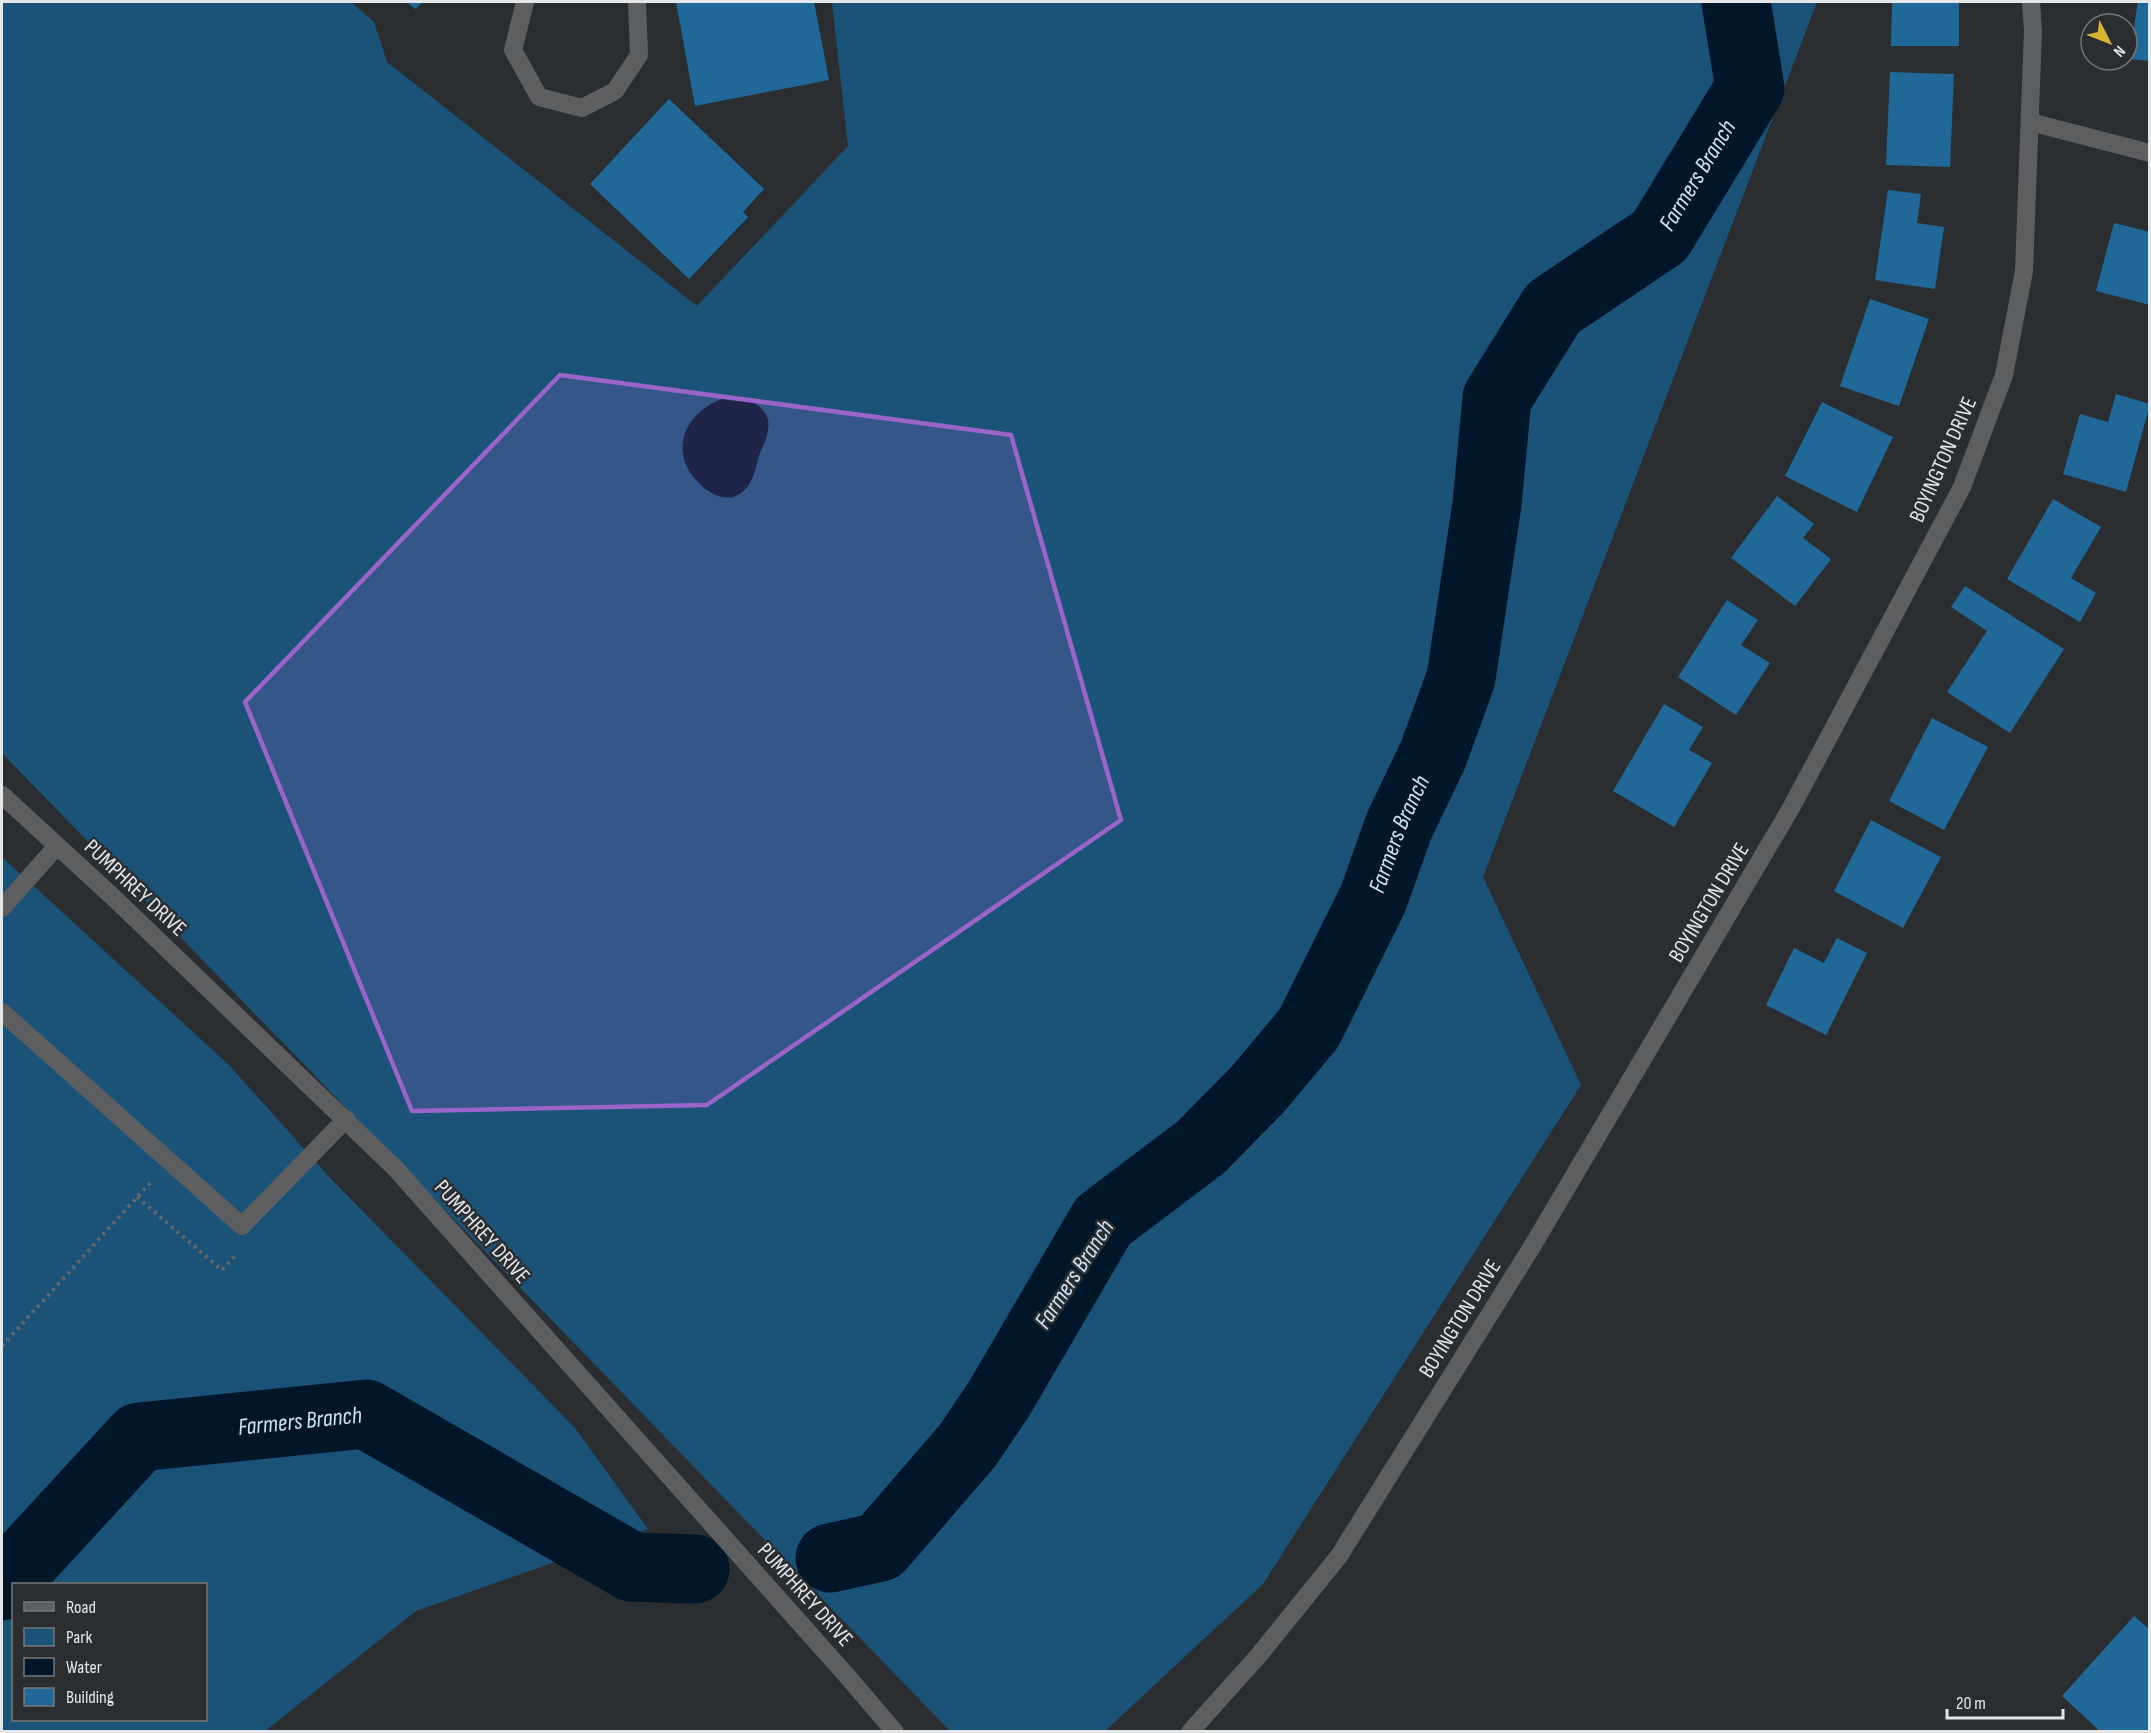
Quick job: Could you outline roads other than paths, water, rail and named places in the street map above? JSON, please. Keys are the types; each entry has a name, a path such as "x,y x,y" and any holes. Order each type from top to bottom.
{"street":[{"path":"525,2 513,50 518,60 539,97 582,108 615,92 639,55 637,2"},
{"name":"BOYINGTON DRIVE","path":"1190,1731 1259,1655 1339,1556 1521,1265 1791,808 1962,487 2004,375 2024,271 2033,31 2031,2"},
{"path":"2030,122 2150,153"},
{"name":"PUMPHREY DRIVE","path":"2,795 346,1119 395,1168 895,1731"},
{"path":"2,908 57,846"},
{"path":"2,1011 242,1226 346,1119"}],"water":[{"path":"734,396 758,405 765,412 768,427 748,486 736,496 723,497 709,492 688,469 683,455 683,441 687,428 705,407"}],"waterway":[{"name":"Farmers Branch","path":"830,1558 880,1547 968,1445 999,1399 1103,1221 1201,1147 1258,1089 1309,1028 1373,899 1399,826 1433,755 1461,678 1487,504 1497,398 1553,308 1660,236 1750,88 1736,2"},
{"name":"Farmers Branch","path":"2,1586 139,1437 366,1414 632,1567 695,1569"}]}
